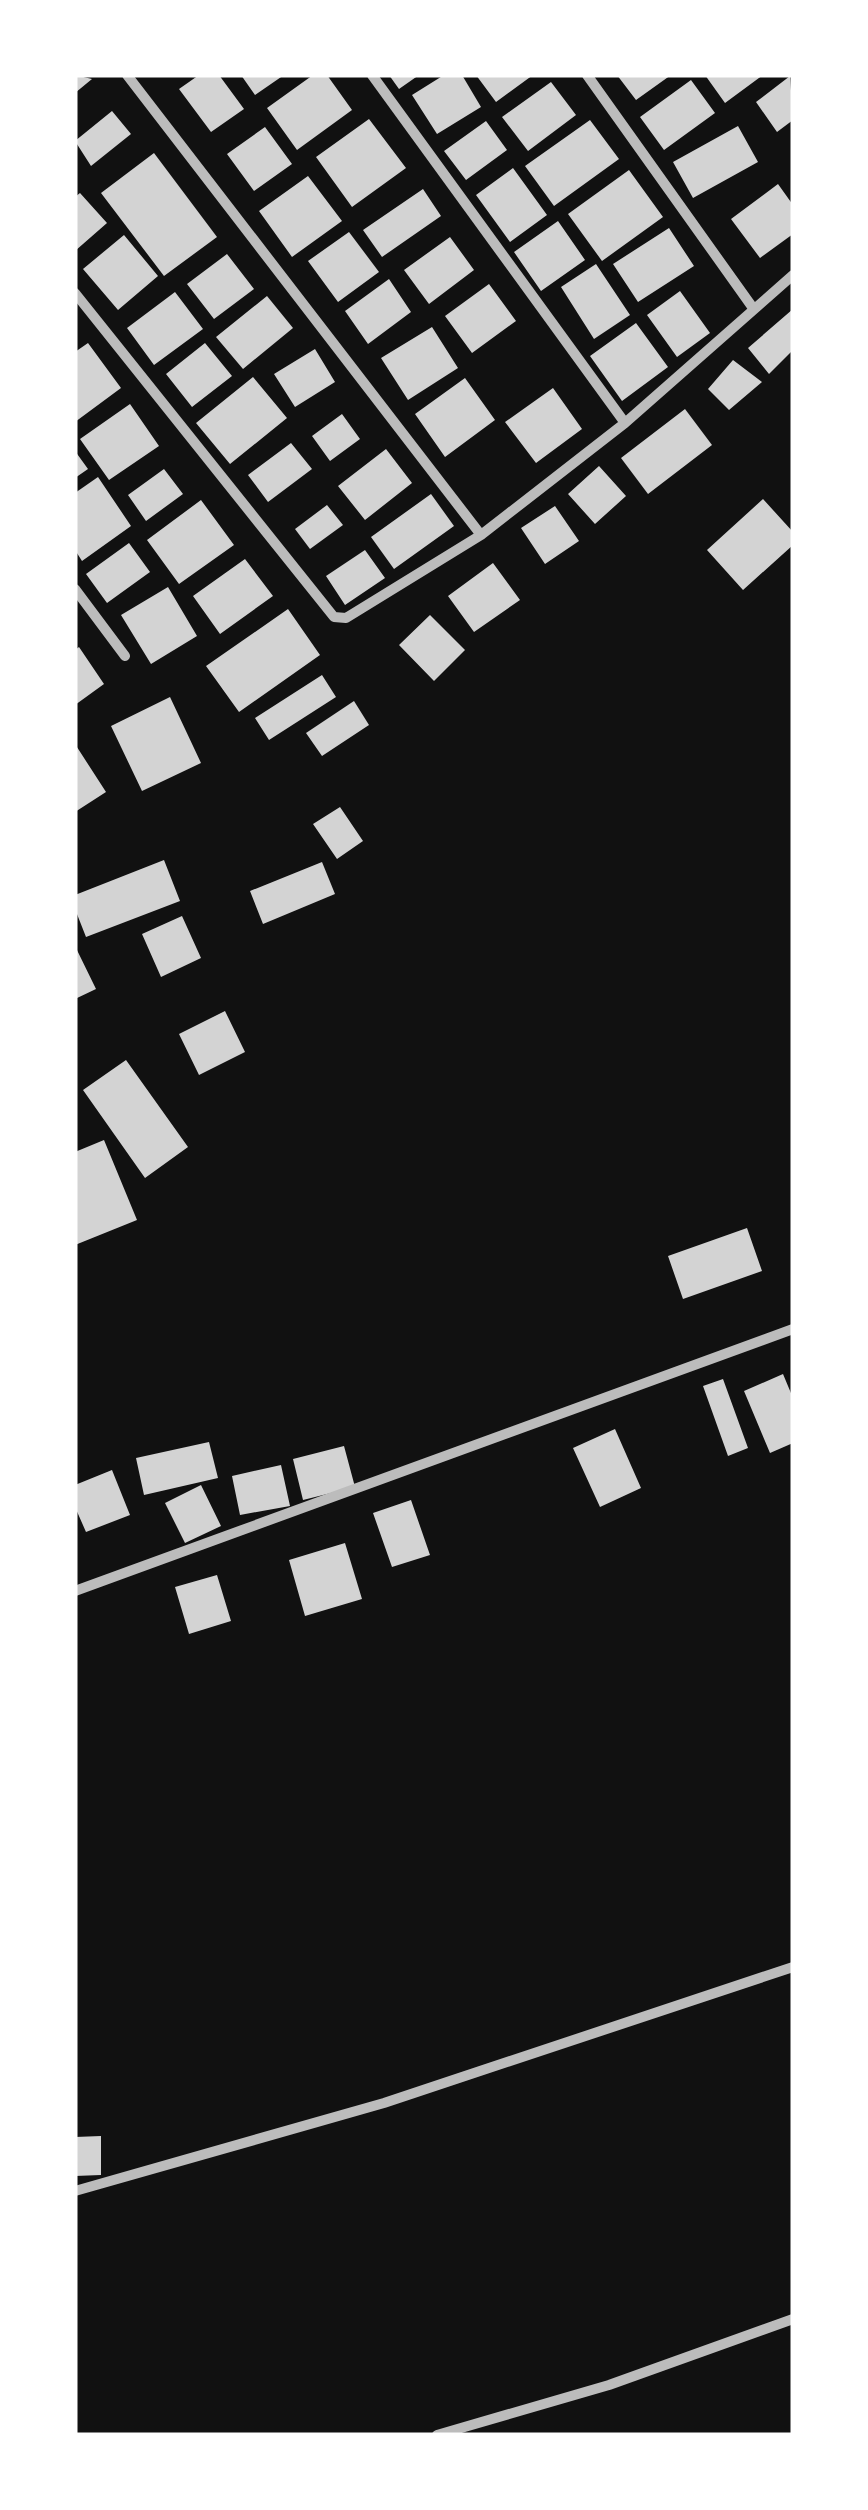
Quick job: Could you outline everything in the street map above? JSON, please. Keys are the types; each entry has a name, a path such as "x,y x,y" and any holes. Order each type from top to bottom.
{"street":[{"path":"127,75 480,535"},
{"path":"372,75 625,423"},
{"path":"587,75 753,308"},
{"path":"75,292 334,618 358,614 480,535 625,423 793,275"},
{"path":"75,590 125,656"},
{"path":"75,1591 793,1329"},
{"path":"75,2191 384,2102 793,1967"},
{"path":"436,2435 608,2385 793,2320"}],"building":[{"path":"75,75 92,79 75,93"},
{"path":"199,75 219,75 244,109 211,132 179,89"},
{"path":"241,75 284,75 255,95"},
{"path":"313,75 327,75 352,110 297,150 267,108"},
{"path":"389,75 419,75 399,89"},
{"path":"444,75 462,75 481,107 437,134 412,95"},
{"path":"476,75 533,75 496,102"},
{"path":"617,75 671,75 636,100"},
{"path":"705,75 763,75 725,103"},
{"path":"790,76 793,120 777,132 756,102"},
{"path":"691,80 715,113 664,150 640,117"},
{"path":"551,82 576,115 528,151 502,117"},
{"path":"112,111 131,134 91,166 75,141"},
{"path":"369,119 406,168 352,207 316,157"},
{"path":"590,120 619,159 554,206 525,166"},
{"path":"486,121 507,150 466,180 444,151"},
{"path":"738,126 758,162 693,198 673,162"},
{"path":"265,127 292,164 254,191 227,154"},
{"path":"154,153 217,237 164,276 101,193"},
{"path":"513,168 547,215 510,242 476,195"},
{"path":"629,170 663,217 602,261 568,214"},
{"path":"308,176 342,221 292,257 259,211"},
{"path":"778,184 793,205 793,234 760,258 731,219"},
{"path":"423,189 441,216 382,257 363,230"},
{"path":"80,193 107,223 75,251 75,197"},
{"path":"558,221 585,260 541,291 514,252"},
{"path":"669,228 694,266 638,302 613,264"},
{"path":"349,232 379,272 338,302 308,261"},
{"path":"124,235 158,276 118,310 83,269"},
{"path":"450,237 474,270 429,304 404,270"},
{"path":"227,254 254,289 214,319 187,284"},
{"path":"596,264 630,315 594,339 561,287"},
{"path":"389,279 411,312 368,344 345,311"},
{"path":"489,284 516,321 472,353 445,316"},
{"path":"680,291 710,333 677,357 647,315"},
{"path":"175,292 203,329 154,365 127,328"},
{"path":"267,296 293,328 243,369 216,337"},
{"path":"793,309 793,350 769,374 748,348"},
{"path":"636,323 668,367 622,401 590,356"},
{"path":"432,327 458,368 408,400 381,358"},
{"path":"88,343 121,388 75,422 75,352"},
{"path":"205,343 232,376 192,407 166,374"},
{"path":"315,349 335,382 295,407 274,374"},
{"path":"733,360 762,382 729,410 708,389"},
{"path":"253,377 287,418 230,464 196,423"},
{"path":"465,378 495,420 445,457 415,414"},
{"path":"553,388 582,429 536,463 505,422"},
{"path":"130,404 159,446 109,480 80,439"},
{"path":"685,409 712,445 648,494 621,458"},
{"path":"342,414 360,439 330,461 312,436"},
{"path":"291,443 312,469 268,502 248,475"},
{"path":"386,449 412,483 365,520 338,486"},
{"path":"75,451 88,469 75,478"},
{"path":"599,466 626,496 595,524 568,494"},
{"path":"164,469 183,494 146,521 128,495"},
{"path":"98,477 131,526 82,561 75,550 75,493"},
{"path":"431,494 454,526 394,569 371,537"},
{"path":"763,499 793,532 793,545 743,590 707,550"},
{"path":"201,500 234,545 179,584 147,540"},
{"path":"327,505 343,525 310,549 295,529"},
{"path":"555,506 579,541 545,564 521,528"},
{"path":"129,543 150,572 107,603 86,574"},
{"path":"365,550 385,578 345,605 326,576"},
{"path":"245,559 273,596 220,634 193,596"},
{"path":"493,563 520,600 474,632 448,596"},
{"path":"168,587 197,636 151,664 121,615"},
{"path":"288,609 320,655 239,712 206,666"},
{"path":"430,615 465,650 434,681 399,645"},
{"path":"79,647 104,684 75,705 75,650"},
{"path":"322,675 336,697 269,740 255,718"},
{"path":"170,697 201,763 142,791 111,726"},
{"path":"354,701 369,725 322,756 306,733"},
{"path":"75,744 106,792 75,812"},
{"path":"340,807 363,841 337,859 313,824"},
{"path":"164,860 180,901 86,937 75,909 75,895"},
{"path":"322,862 335,894 263,924 250,891"},
{"path":"182,916 201,958 161,977 142,934"},
{"path":"75,946 96,989 75,999"},
{"path":"225,1011 245,1052 199,1075 179,1034"},
{"path":"126,1060 188,1147 145,1178 83,1090"},
{"path":"104,1140 137,1220 75,1245 75,1152"},
{"path":"747,1228 762,1271 683,1299 668,1256"},
{"path":"783,1374 793,1398 793,1443 770,1453 744,1391"},
{"path":"723,1379 748,1448 728,1456 703,1386"},
{"path":"615,1429 641,1488 600,1507 573,1448"},
{"path":"209,1442 218,1478 144,1495 136,1458"},
{"path":"344,1446 355,1487 303,1500 293,1459"},
{"path":"281,1465 290,1506 240,1515 232,1476"},
{"path":"112,1470 130,1515 86,1532 75,1507 75,1485"},
{"path":"201,1485 221,1526 185,1543 165,1503"},
{"path":"411,1500 430,1555 392,1567 373,1513"},
{"path":"345,1543 362,1599 305,1616 289,1560"},
{"path":"217,1575 231,1621 189,1634 175,1587"},
{"path":"101,2136 101,2175 75,2176 75,2137"}]}
